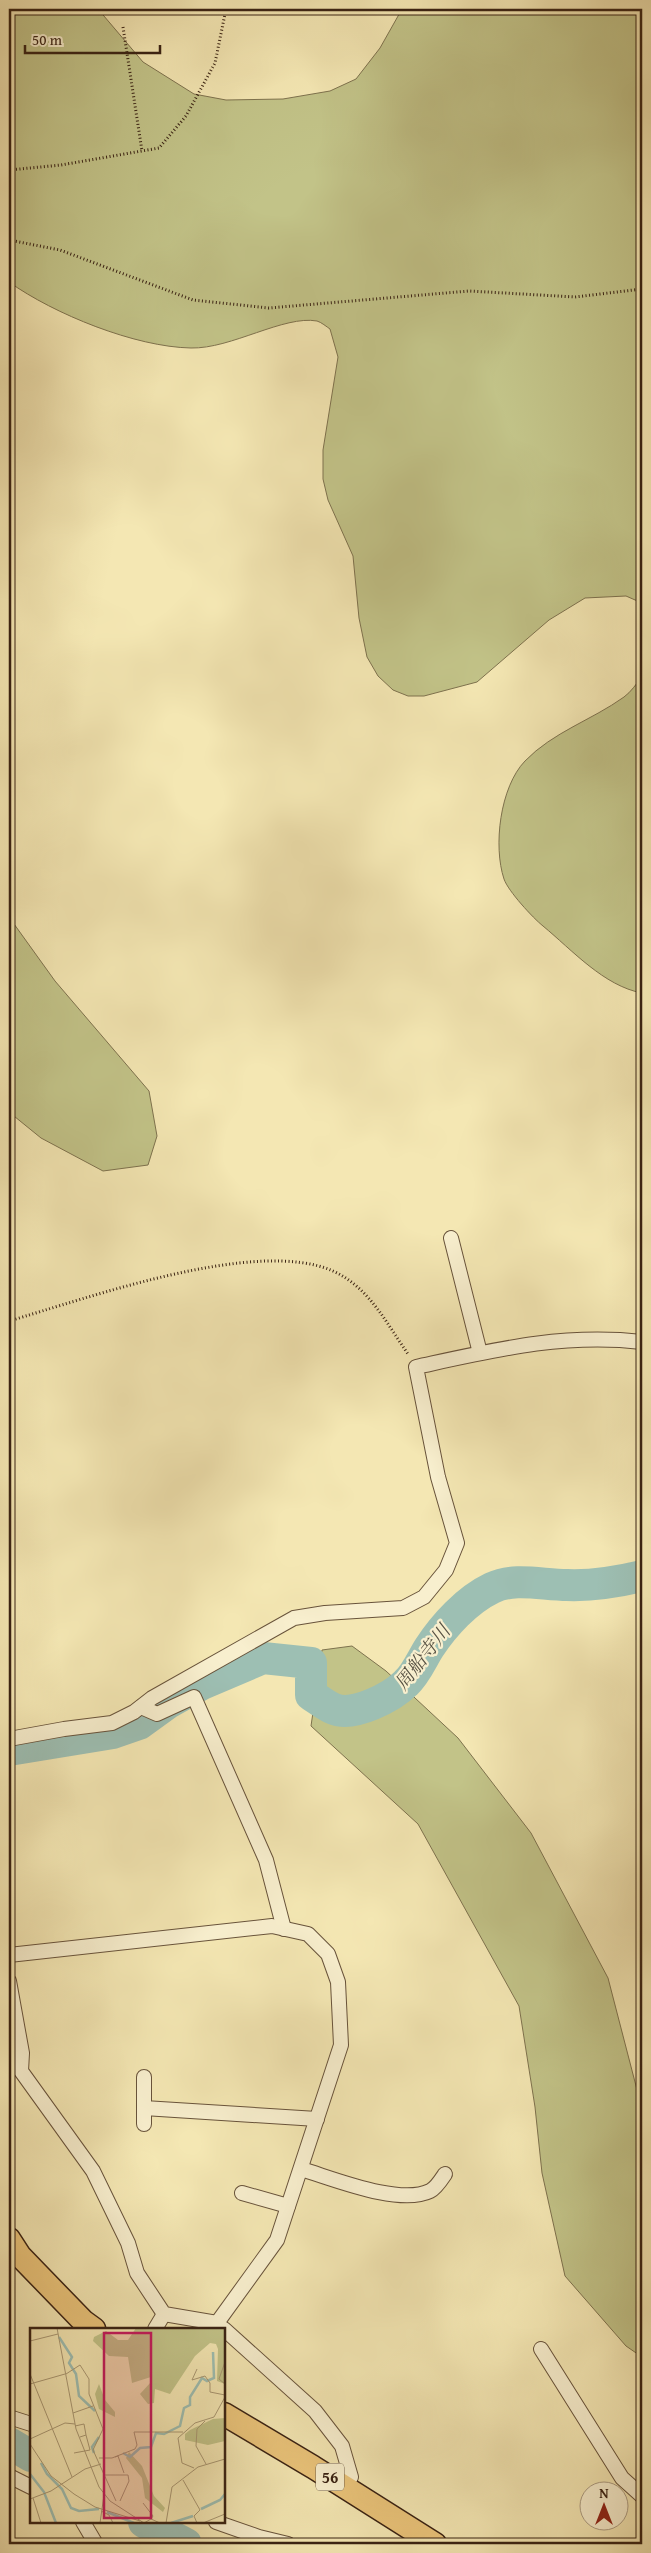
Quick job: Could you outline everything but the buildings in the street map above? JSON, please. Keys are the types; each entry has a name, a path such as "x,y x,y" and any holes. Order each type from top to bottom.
{"main road":[{"path":"9,2239 20,2256 83,2321 93,2328"},
{"name":"56","path":"225,2415 345,2486 435,2544"}],"street":[{"path":"451,1238 480,1353"},
{"path":"9,1739 64,1728 112,1722 294,1618 325,1613 403,1608 424,1597 446,1570 457,1543 438,1477 416,1366 556,1340 612,1339 642,1342"},
{"path":"141,1707 157,1714 194,1697 266,1860 284,1929"},
{"path":"9,1955 272,1926 308,1934 328,1954 338,1982 341,2046 277,2240 221,2327 164,2314 137,2273 128,2244 93,2171 15,2071 22,2053 9,1981"},
{"path":"144,2077 144,2124"},
{"path":"144,2108 317,2119"},
{"path":"301,2169 385,2193 412,2196 430,2191 445,2174"},
{"path":"242,2193 288,2206"},
{"path":"156,2328 164,2314"},
{"path":"225,2331 315,2411 342,2446 351,2477 345,2486"},
{"path":"541,2349 622,2478 642,2496"},
{"path":"9,2417 30,2424"},
{"path":"9,2476 30,2486"},
{"path":"84,2523 96,2544"},
{"path":"219,2523 259,2537 288,2544"}],"path":[{"path":"9,170 61,165 159,148 186,116 215,62 226,9"},
{"path":"123,27 142,151"},
{"path":"9,240 60,250 193,300 269,308 469,291 575,297 642,289"},
{"path":"9,1321 141,1283 238,1262 289,1260 333,1271 368,1295 416,1366"}],"green space":[{"path":"9,9 98,9 143,62 194,94 226,100 283,99 330,91 356,79 380,48 402,9 642,9 642,603 626,596 585,598 549,620 477,682 424,696 408,696 393,690 378,676 367,657 359,618 353,556 328,500 323,479 323,450 338,357 330,329 317,321 304,320 273,327 207,347 169,346 145,342 96,327 49,306 9,282"},
{"path":"642,677 642,993 615,983 589,966 533,917 515,897 504,879 499,850 499,834 504,801 516,772 525,761 560,734 624,697"},
{"path":"9,917 55,981 149,1091 157,1136 148,1165 103,1171 41,1138 9,1112"},
{"path":"352,1646 386,1671 458,1738 531,1833 608,1978 642,2109 642,2357 626,2346 565,2276 542,2173 535,2107 519,2006 418,1824 311,1726 322,1650"}],"waterway":[{"name":"周船寺川","path":"9,1750 113,1733 139,1724 168,1703 202,1684 263,1658 311,1663 311,1695 334,1709 342,1711 362,1708 392,1694 406,1683 416,1671 435,1639 449,1622 465,1606 492,1588 519,1582 567,1585 596,1584 642,1576"},
{"path":"9,2443 30,2455"},
{"path":"146,2523 186,2544"}]}
